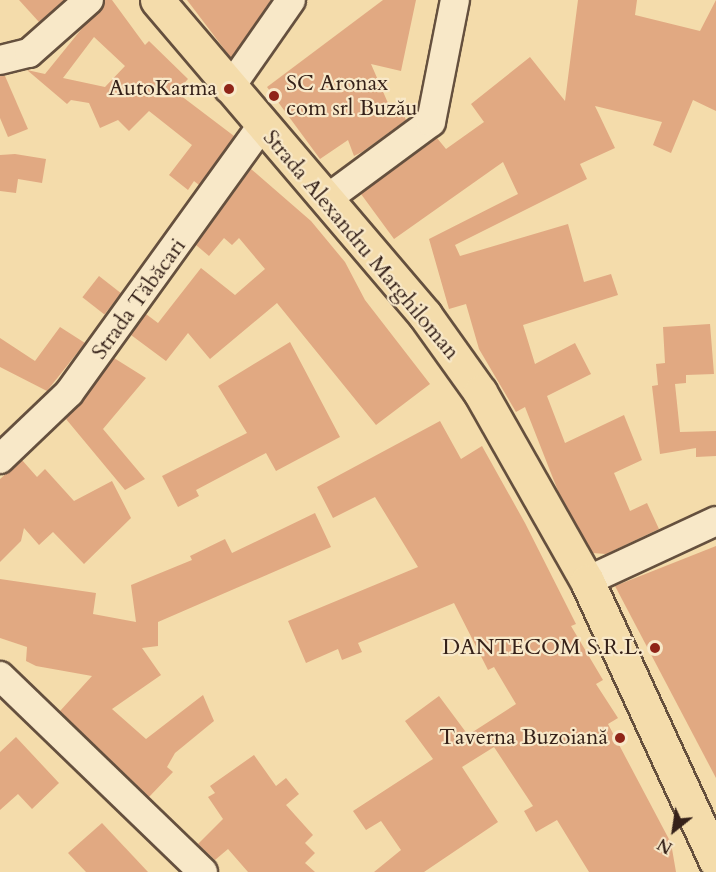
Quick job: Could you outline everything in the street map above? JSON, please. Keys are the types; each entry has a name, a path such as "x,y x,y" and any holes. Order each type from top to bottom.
{"main road":[{"name":"Strada Alexandru Marghiloman","path":"157,0 229,89 327,199 425,315 480,392 587,580 716,861"}],"street":[{"path":"0,60 29,53 89,0"},
{"path":"229,89 291,0"},
{"path":"327,199 431,122 455,0"},
{"name":"Strada Tăbăcari","path":"0,459 69,393 262,125"},
{"path":"587,580 716,522"},
{"path":"0,676 203,872"}],"building":[{"path":"19,0 64,0 39,22"},
{"path":"105,0 112,0 145,45 149,41 188,79 176,92 234,136 199,185 194,181 188,190 169,175 192,145 149,111 129,131 118,120 100,128 89,103 71,100 67,104 27,70 45,74","holes":["94,37 125,66 105,87 63,78"]},
{"path":"187,0 271,0 231,58"},
{"path":"383,0 416,0 401,71 371,64 391,110 400,106 406,120 354,156 348,140 320,159 267,87"},
{"path":"578,0 637,0 635,15 700,31 716,0 716,111 693,100 671,153 653,145 662,122 595,106 615,148 580,164 587,179 455,245 460,256 568,224 584,282 611,274 618,295 523,325 535,364 575,343 591,374 547,396 565,443 624,415 642,460 614,473 630,511 647,503 659,529 606,554 592,553 558,491 525,407 516,412 479,349 466,304 449,309 429,239 518,194 503,162 394,239 361,194 437,138 446,149 484,122 471,104 530,57 565,101"},
{"path":"0,76 5,76 28,129 8,137 0,118"},
{"path":"15,154 46,159 42,183 18,179 16,193 0,191 0,155"},
{"path":"251,169 311,221 345,262 365,300 430,384 376,425 277,303 210,359 188,333 166,361 131,335 146,314 158,323 201,268 235,295 265,269 239,238 232,245 224,238 209,256 196,245"},
{"path":"99,276 121,293 104,315 82,297"},
{"path":"710,324 714,374 686,375 686,383 675,384 680,432 716,431 716,456 696,457 696,448 660,454 652,386 658,385 656,364 665,363 663,327"},
{"path":"60,327 85,343 47,391 0,367 0,338 35,361"},
{"path":"290,342 340,437 276,471 266,453 196,490 199,496 178,507 162,476 247,433 218,386"},
{"path":"114,358 146,378 103,429 145,479 125,490 66,419"},
{"path":"440,421 461,459 482,446 525,523 576,624 571,626 603,680 596,684 618,718 608,724 671,843 676,872 589,872 557,820 536,832 524,811 533,806 494,747 462,767 498,822 424,872 374,872 401,850 381,821 366,830 353,811 433,759 405,721 439,696 468,735 516,704 494,667 488,670 454,603 358,643 362,652 342,660 338,649 306,663 288,621 418,567 375,497 333,518 317,487"},
{"path":"22,460 37,477 45,469 74,501 112,481 131,518 84,564 53,532 39,545 24,528 21,541 0,562 0,479"},
{"path":"315,513 331,547 158,622 158,646 142,648 161,675 112,709 146,739 203,695 214,721 175,753 167,767 173,772 149,797 60,711 92,676 36,666 26,661 27,647 0,638 0,579 96,593 93,614 136,622 131,585 192,560 190,556 225,539 232,553"},
{"path":"716,546 716,778 615,586"},
{"path":"16,737 59,783 32,809 18,794 0,810 0,752"},
{"path":"254,755 276,786 286,778 299,794 286,805 313,835 305,843 315,853 305,863 315,872 248,872 228,849 215,860 198,844 223,819 208,797 215,793 210,786"},
{"path":"102,823 148,872 86,872 68,853"}],"place":[{"name":"AutoKarma","path":"229,89"},
{"name":"SC Aronax com srl Buzău","path":"274,96"},
{"name":"DANTECOM S.R.L.","path":"655,648"},
{"name":"Taverna Buzoiană","path":"620,738"}]}
